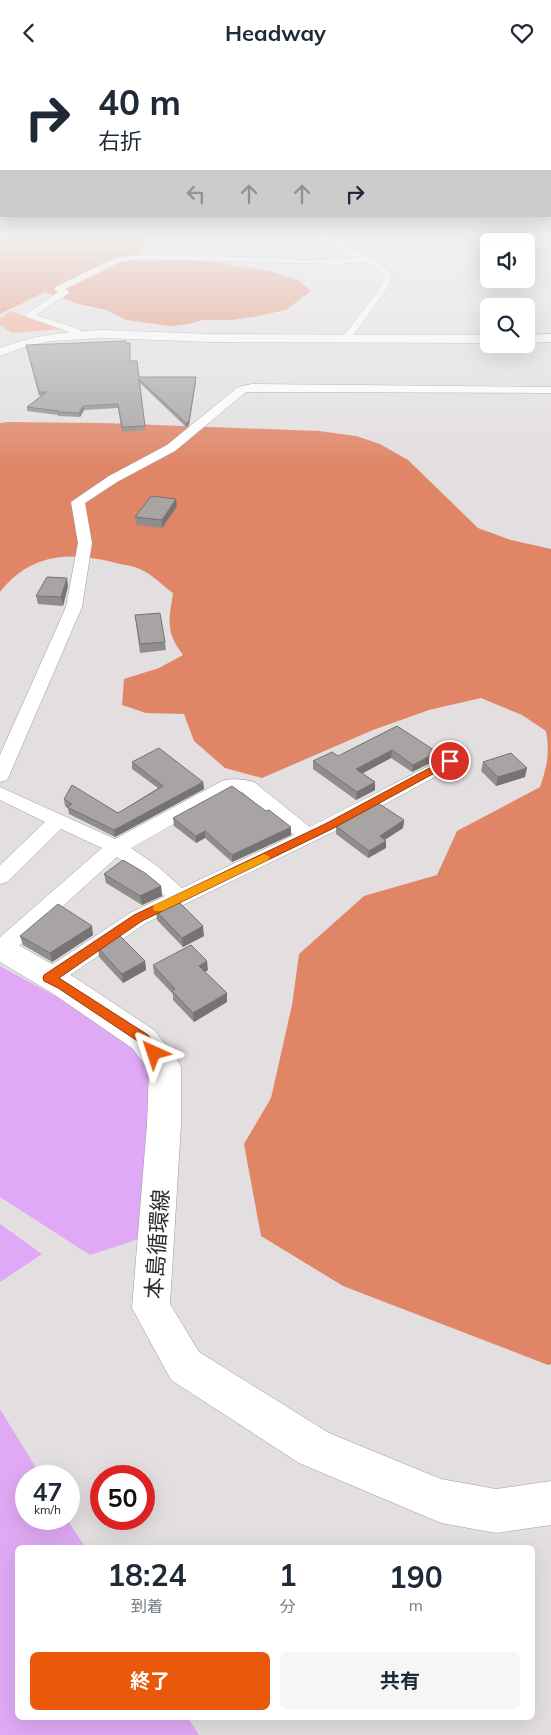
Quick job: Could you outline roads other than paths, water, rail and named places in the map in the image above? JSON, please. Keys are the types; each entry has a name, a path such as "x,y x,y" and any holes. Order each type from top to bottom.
{"main road":[{"path":"0,351 31,342 78,335 480,339"},
{"path":"535,339 551,338"},
{"name":"本島循環線","path":"1,948 62,985 144,1039 165,1067 164,1124 151,1307 185,1366 314,1448 441,1501 496,1511 551,1503"}],"street":[{"path":"35,312 29,316 76,331 78,335"},
{"path":"347,339 366,312"},
{"path":"180,898 149,870 116,847 2,791 74,607 85,543 78,502 113,479 171,448 242,389 252,387 551,390"},
{"path":"49,978 138,918 308,836 450,761"},
{"path":"1,948 116,847 229,785 247,786 308,836"},
{"path":"0,877 59,820"}]}
